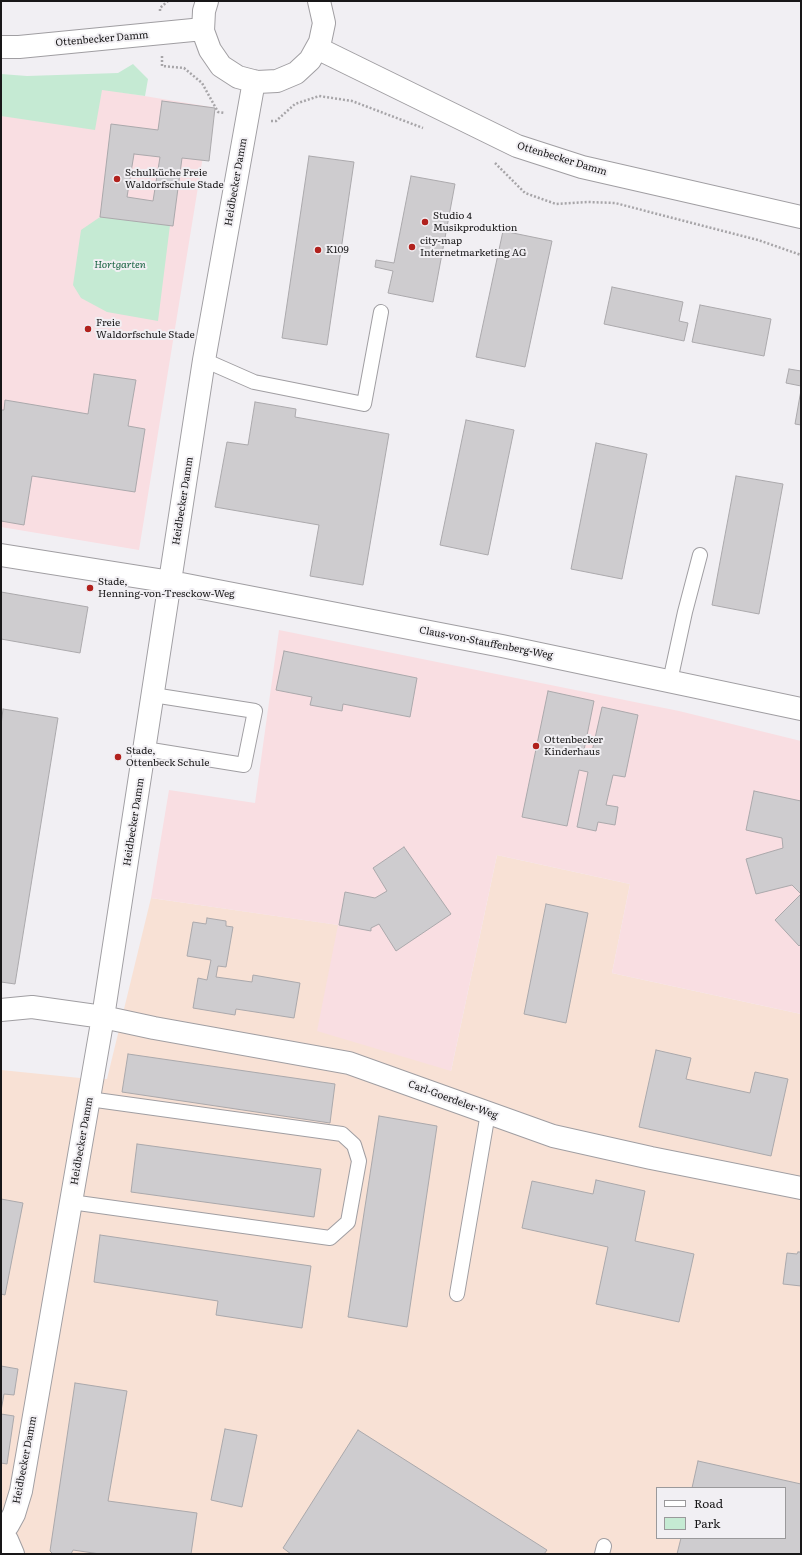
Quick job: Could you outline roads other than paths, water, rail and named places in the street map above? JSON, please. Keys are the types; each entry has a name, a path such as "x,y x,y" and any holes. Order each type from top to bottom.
{"street":[{"path":"207,1 204,11 203,29 210,50 222,66 238,77 254,81 277,81 296,73 310,60 317,48 324,23 320,1"},
{"name":"Ottenbecker Damm","path":"1,47 19,47 203,29"},
{"name":"Ottenbecker Damm","path":"317,48 518,146 582,167 801,217"},
{"name":"Heidbecker Damm","path":"13,1554 7,1540 1,1534 8,1525 21,1491 103,1017 204,360 254,81"},
{"name":"Claus-von-Stauffenberg-Weg","path":"1,555 171,582 502,646 801,709"},
{"name":"Carl-Goerdeler-Weg","path":"1,1010 32,1007 103,1017 154,1028 349,1063 553,1136 658,1160 801,1188"}],"lane":[{"path":"204,360 254,382 364,404 381,312"},
{"path":"670,681 685,612 700,555"},
{"path":"145,749 244,765 255,711 153,695"},
{"path":"71,1202 330,1238 348,1222 359,1161 354,1145 342,1134 89,1099"},
{"path":"457,1294 488,1113"}],"place":[{"name":"Schulküche Freie Waldorfschule Stade","path":"117,179"},
{"name":"Studio 4 Musikproduktion","path":"425,222"},
{"name":"city-map Internetmarketing AG","path":"412,247"},
{"name":"K109","path":"318,250"},
{"name":"Freie Waldorfschule Stade","path":"88,329"},
{"name":"Stade, Henning-von-Tresckow-Weg","path":"90,588"},
{"name":"Ottenbecker Kinderhaus","path":"536,746"},
{"name":"Stade, Ottenbeck Schule","path":"118,757"}],"park label":[{"name":"Hortgarten","path":"120,265"}]}
